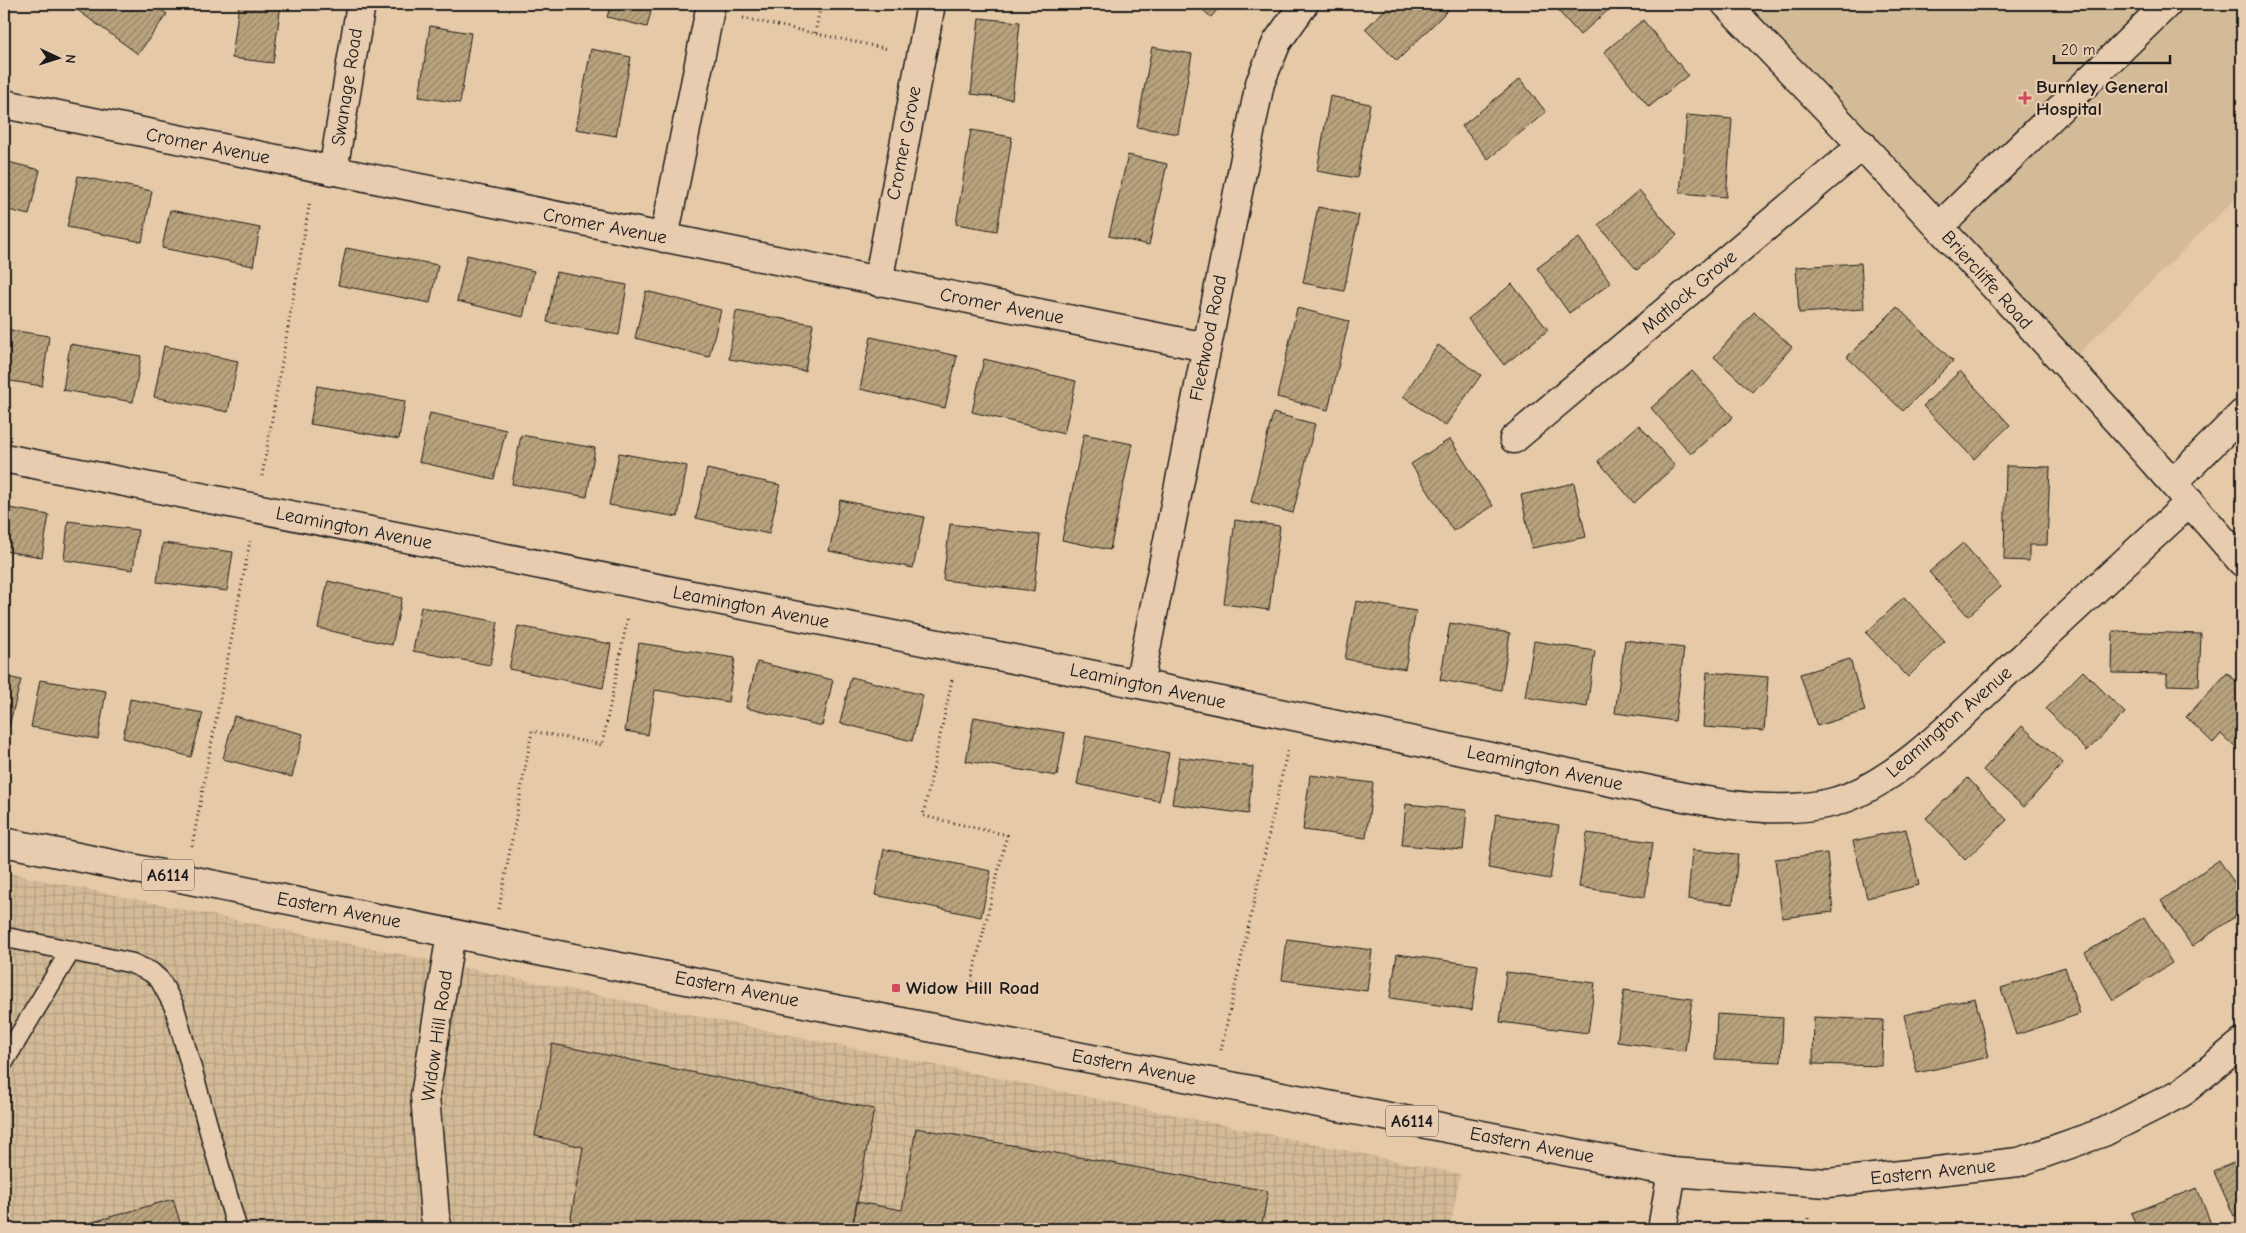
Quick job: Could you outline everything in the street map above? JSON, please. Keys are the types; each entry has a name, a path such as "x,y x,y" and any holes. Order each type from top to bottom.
{"main road":[{"name":"Swanage Road","path":"325,169 361,4"},
{"name":"Cromer Grove","path":"878,282 931,4"},
{"name":"Fleetwood Road","path":"1139,684 1260,83 1277,42 1304,4"},
{"name":"Briercliffe Road","path":"1726,4 1863,145 2181,492 2242,562"},
{"path":"1939,228 2167,4"},
{"path":"664,238 710,8"},
{"name":"Cromer Avenue","path":"4,104 1206,347"},
{"name":"Matlock Grove","path":"1514,439 1863,145"},
{"name":"Leamington Avenue","path":"4,458 1139,684 1733,806 1779,809 1831,803 1881,782 1931,743 2181,492 2242,414"},
{"name":"Eastern Avenue","path":"4,842 451,933 1672,1172 1828,1183 2019,1162 2104,1132 2182,1093 2242,1043"},
{"name":"Widow Hill Road","path":"438,1229 434,1216 426,1096 451,933"},
{"path":"1662,1229 1672,1172"}],"lane":[{"path":"4,937 131,963 151,972 160,980 174,1006 237,1229"},
{"path":"4,1061 71,950"}],"path":[{"path":"815,33 821,4"},
{"path":"710,8 921,56"},
{"path":"185,879 256,508 325,169"},
{"path":"493,941 532,731 602,745 634,584"},
{"path":"958,648 923,816 1007,835 959,1032"},
{"path":"1213,1082 1295,716"}],"shaded area":[{"name":"Burnley General Hospital","path":"1717,4 2242,4 2242,192 2066,366"},
{"path":"4,872 1460,1174 1450,1229 4,1229"}],"building":[{"path":"79,4 153,4 167,14 138,54 76,9"},
{"path":"239,4 281,4 273,63 232,58"},
{"path":"611,4 653,4 647,27 607,17"},
{"path":"1196,4 1222,4 1211,17"},
{"path":"1391,4 1450,4 1452,6 1397,61 1365,29"},
{"path":"1552,4 1615,4 1580,35"},
{"path":"979,18 1020,22 1012,99 971,94"},
{"path":"1643,20 1688,75 1649,107 1604,52"},
{"path":"430,26 471,33 460,103 419,97"},
{"path":"1152,47 1192,54 1178,134 1137,127"},
{"path":"591,49 631,57 616,136 576,129"},
{"path":"1520,79 1546,112 1488,159 1462,126"},
{"path":"1330,96 1370,104 1357,178 1317,171"},
{"path":"1687,115 1732,119 1726,197 1680,193"},
{"path":"971,130 1012,137 997,231 956,224"},
{"path":"1128,155 1167,164 1149,245 1109,236"},
{"path":"4,161 40,170 29,215 4,209"},
{"path":"78,176 152,191 142,242 67,227"},
{"path":"1639,190 1677,235 1637,270 1598,225"},
{"path":"1318,207 1359,215 1344,291 1303,283"},
{"path":"170,210 260,228 253,266 162,248"},
{"path":"1579,238 1611,283 1569,313 1537,268"},
{"path":"346,248 438,265 430,303 338,285"},
{"path":"467,255 534,271 523,317 457,301"},
{"path":"1861,263 1864,309 1799,313 1796,267"},
{"path":"556,272 627,285 619,335 547,322"},
{"path":"1512,284 1548,330 1504,365 1468,319"},
{"path":"646,291 721,310 709,357 635,338"},
{"path":"1897,307 1953,361 1903,411 1847,357"},
{"path":"1297,308 1349,321 1328,410 1277,397"},
{"path":"736,311 813,324 805,371 729,359"},
{"path":"1754,312 1792,347 1752,392 1714,357"},
{"path":"4,329 49,336 42,386 4,380"},
{"path":"871,337 957,356 945,408 860,389"},
{"path":"70,344 141,356 133,402 63,390"},
{"path":"1438,345 1481,375 1445,426 1403,396"},
{"path":"164,346 238,361 228,412 154,397"},
{"path":"984,359 1076,381 1064,434 972,412"},
{"path":"1692,371 1733,417 1691,454 1651,408"},
{"path":"1960,371 2010,425 1974,459 1923,406"},
{"path":"317,386 405,401 399,439 310,424"},
{"path":"430,413 506,430 494,479 419,462"},
{"path":"1273,413 1315,424 1293,513 1251,502"},
{"path":"1639,425 1675,466 1634,503 1598,461"},
{"path":"1084,434 1132,444 1110,550 1062,540"},
{"path":"521,435 595,448 587,497 512,484"},
{"path":"1450,439 1493,506 1453,531 1411,464"},
{"path":"619,453 687,466 678,517 609,505"},
{"path":"2006,466 2050,467 2047,545 2029,545 2029,561 2004,560"},
{"path":"707,469 780,485 769,534 696,518"},
{"path":"1574,483 1586,537 1532,548 1521,495"},
{"path":"840,500 924,517 913,568 829,551"},
{"path":"4,507 49,515 42,557 4,551"},
{"path":"1235,520 1280,526 1269,610 1224,604"},
{"path":"68,521 138,530 133,570 64,560"},
{"path":"950,524 1040,535 1034,591 943,580"},
{"path":"163,543 233,552 227,591 157,582"},
{"path":"1963,543 2001,587 1968,616 1929,572"},
{"path":"328,581 402,598 392,645 318,628"},
{"path":"1904,597 1945,641 1908,677 1866,633"},
{"path":"1356,601 1416,611 1405,669 1345,659"},
{"path":"421,607 498,622 490,665 413,651"},
{"path":"1450,623 1510,633 1501,690 1440,680"},
{"path":"518,626 611,644 603,688 509,669"},
{"path":"2113,631 2201,634 2199,686 2167,685 2167,674 2112,673"},
{"path":"1625,640 1684,648 1675,721 1615,713"},
{"path":"1534,641 1595,651 1587,707 1525,697"},
{"path":"639,643 735,658 728,702 655,690 648,735 625,731"},
{"path":"1850,659 1865,711 1817,726 1800,674"},
{"path":"757,662 833,680 822,726 746,708"},
{"path":"2083,671 2125,713 2087,751 2046,709"},
{"path":"1707,672 1768,677 1764,731 1703,727"},
{"path":"2227,673 2242,687 2242,754 2221,734 2213,743 2186,717"},
{"path":"4,676 21,680 9,726 4,725"},
{"path":"851,677 923,695 912,741 840,723"},
{"path":"40,680 106,691 98,739 31,727"},
{"path":"130,699 203,713 191,757 123,738"},
{"path":"234,716 303,734 292,777 223,759"},
{"path":"974,717 1065,733 1057,776 966,761"},
{"path":"2022,726 2063,763 2024,807 1983,770"},
{"path":"1086,736 1169,753 1159,801 1077,784"},
{"path":"1179,757 1253,767 1248,814 1172,804"},
{"path":"1310,775 1373,783 1366,838 1303,830"},
{"path":"1968,778 2007,820 1965,860 1926,818"},
{"path":"1406,804 1467,810 1463,850 1402,845"},
{"path":"1496,814 1559,825 1550,879 1488,868"},
{"path":"1906,829 1919,885 1867,898 1853,841"},
{"path":"1587,833 1653,842 1645,897 1579,887"},
{"path":"884,849 991,871 981,917 875,895"},
{"path":"1692,850 1738,854 1733,904 1688,899"},
{"path":"1827,853 1833,912 1782,918 1775,859"},
{"path":"2219,860 2242,894 2242,912 2192,946 2161,901"},
{"path":"2144,917 2172,963 2113,1000 2085,953"},
{"path":"1287,939 1372,950 1367,991 1282,980"},
{"path":"1397,954 1478,965 1472,1010 1390,998"},
{"path":"2065,967 2080,1014 2016,1035 2001,988"},
{"path":"1506,972 1595,983 1588,1033 1500,1022"},
{"path":"1624,990 1692,999 1685,1051 1617,1042"},
{"path":"1975,998 1989,1057 1917,1073 1904,1015"},
{"path":"1717,1014 1783,1018 1781,1062 1715,1059"},
{"path":"1814,1017 1883,1020 1882,1066 1813,1064"},
{"path":"552,1044 874,1109 852,1229 569,1229 583,1147 535,1136"},
{"path":"916,1128 1268,1191 1261,1229 852,1229 857,1202 902,1210"},
{"path":"2242,1158 2242,1212 2234,1216 2214,1172"},
{"path":"2197,1188 2213,1229 2137,1229 2131,1213"},
{"path":"173,1199 182,1229 68,1229"}],"place":[{"name":"Burnley General Hospital","path":"2025,98"},
{"name":"Widow Hill Road","path":"896,988"}]}
